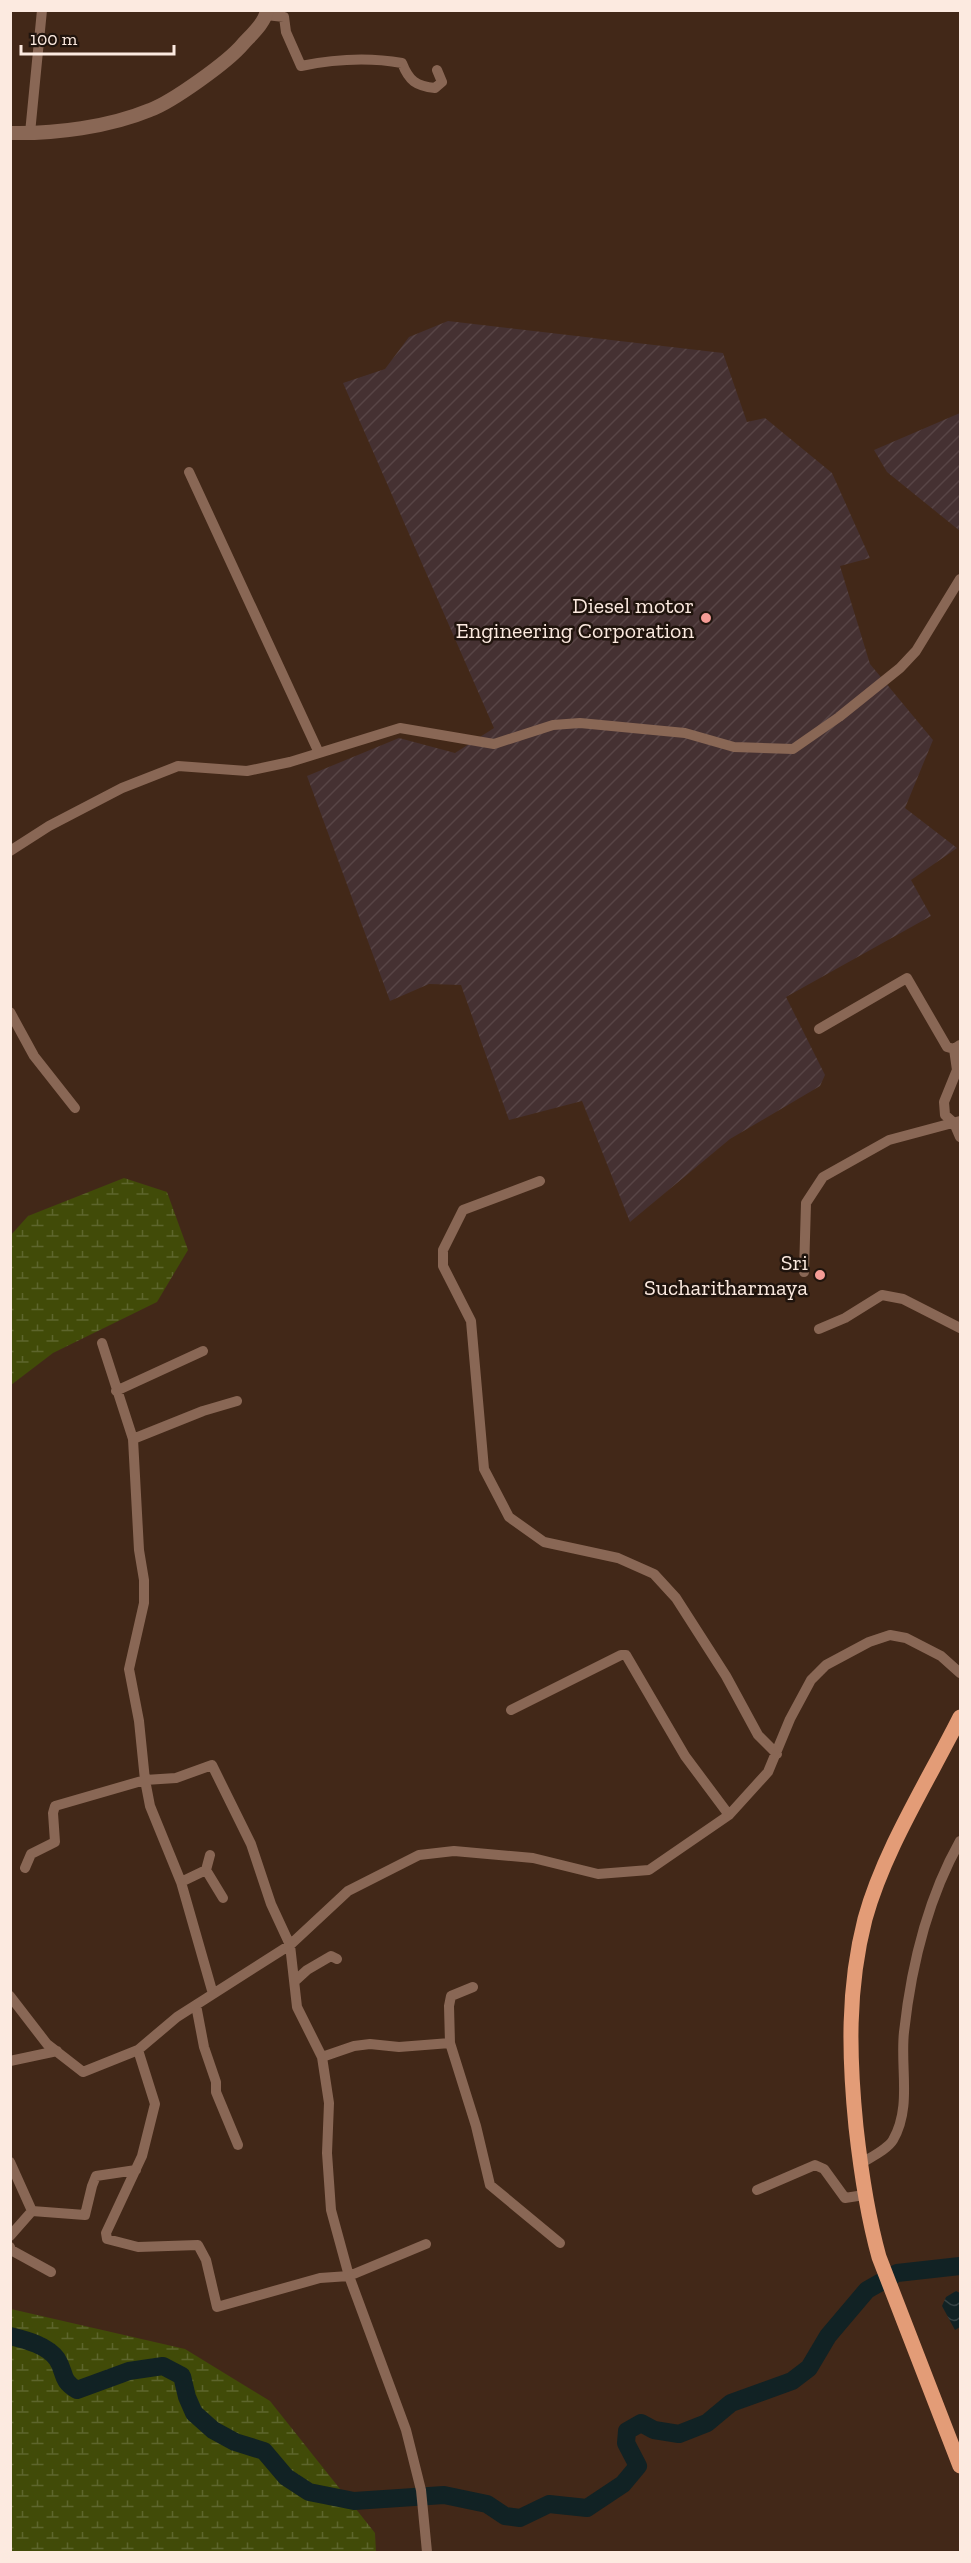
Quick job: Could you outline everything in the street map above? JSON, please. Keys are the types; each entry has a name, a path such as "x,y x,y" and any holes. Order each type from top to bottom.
{"main road":[{"path":"960,1718 890,1856 866,1919 851,1989 849,2047 864,2195 879,2257 899,2303 960,2466"}],"street":[{"path":"30,133 42,10"},
{"path":"10,133 55,133 151,110 199,80 236,52 266,13 284,17 286,33 301,66 346,58 384,60 402,63 412,81 420,86 435,88 442,82 437,70"},
{"path":"189,472 319,753"},
{"path":"10,851 49,826 122,788 178,766 247,771 319,753 400,728 494,744 553,725 580,723 685,733 734,747 793,749 839,717 908,660 916,651 960,579"},
{"path":"819,1029 907,978 947,1047 957,1047 957,1070 944,1102 945,1115 957,1122 960,1137"},
{"path":"10,1012 34,1056 75,1108"},
{"path":"804,1272 806,1203 823,1177 889,1140 957,1122"},
{"path":"540,1181 463,1210 443,1250 442,1266 471,1321 483,1469 509,1517 544,1542 618,1558 654,1574 676,1598 726,1676 758,1735 777,1754"},
{"path":"819,1329 845,1318 882,1295 903,1299 960,1328"},
{"path":"102,1343 133,1439 144,1603 129,1669 140,1721 145,1780 150,1806 181,1882 213,1994"},
{"path":"116,1391 203,1351"},
{"path":"133,1439 203,1411 237,1401"},
{"path":"10,1996 47,2044 83,2072 138,2050 177,2017 290,1945 348,1891 419,1855 454,1851 533,1858 598,1874 649,1870 729,1815 768,1772 790,1719 811,1680 826,1665 869,1642 890,1635 906,1638 941,1656 960,1673"},
{"path":"512,1710 621,1655 626,1655 685,1756 729,1815"},
{"path":"25,1868 31,1854 55,1842 52,1813 55,1806 145,1780 176,1778 212,1764 251,1844 271,1904 290,1945 297,2007 322,2057 329,2103 327,2153 331,2210 349,2276 406,2430 421,2490 427,2553"},
{"path":"860,2164 892,2142 905,2108 902,2069 904,2032 916,1968 927,1922 945,1868 960,1841"},
{"path":"210,1855 206,1870 223,1898"},
{"path":"181,1882 206,1870"},
{"path":"295,1981 307,1970 331,1956 337,1959"},
{"path":"473,1987 451,1996 450,2043 476,2126 490,2185 560,2243"},
{"path":"196,2006 204,2047 216,2082 216,2092 238,2145"},
{"path":"322,2057 354,2046 370,2044 399,2047 450,2043"},
{"path":"138,2050 155,2104 142,2156 106,2233 107,2239 138,2247 198,2245 206,2260 217,2307 320,2278 349,2276 426,2244"},
{"path":"10,2061 57,2051"},
{"path":"10,2162 32,2211"},
{"path":"757,2190 815,2165 824,2169 845,2198 864,2195"},
{"path":"32,2211 86,2215 96,2176 136,2170"},
{"path":"10,2236 32,2211"},
{"path":"10,2247 11,2250 51,2272"}],"shaded area":[{"path":"448,321 723,353 747,422 765,418 832,473 870,558 840,566 870,664 933,740 905,808 957,848 911,880 931,916 786,997 825,1075 820,1086 730,1139 630,1222 582,1101 509,1120 461,985 429,984 390,1001 307,776 399,738 455,753 494,728 343,383 385,369 409,337"},
{"path":"960,413 960,531 887,472 874,450"}],"green space":[{"path":"124,1178 167,1192 188,1250 157,1302 53,1353 11,1385 11,1235 28,1216"},
{"path":"11,2309 185,2349 270,2401 375,2533 376,2552 11,2552"}],"water":[{"path":"956,2291 960,2293 960,2327 955,2330 942,2306 946,2297"}],"waterway":[{"path":"10,2336 36,2344 53,2354 68,2383 77,2390 129,2371 163,2366 182,2376 194,2413 213,2430 235,2442 264,2451 286,2477 309,2492 354,2501 444,2495 487,2504 505,2516 520,2518 549,2504 587,2508 623,2484 638,2466 626,2443 627,2431 641,2423 654,2430 679,2434 707,2423 731,2403 792,2381 809,2368 828,2336 867,2290 897,2273 960,2266"}],"place":[{"name":"Diesel motor Engineering Corporation","path":"706,618"},
{"name":"Sri Sucharitharmaya","path":"820,1275"}]}
